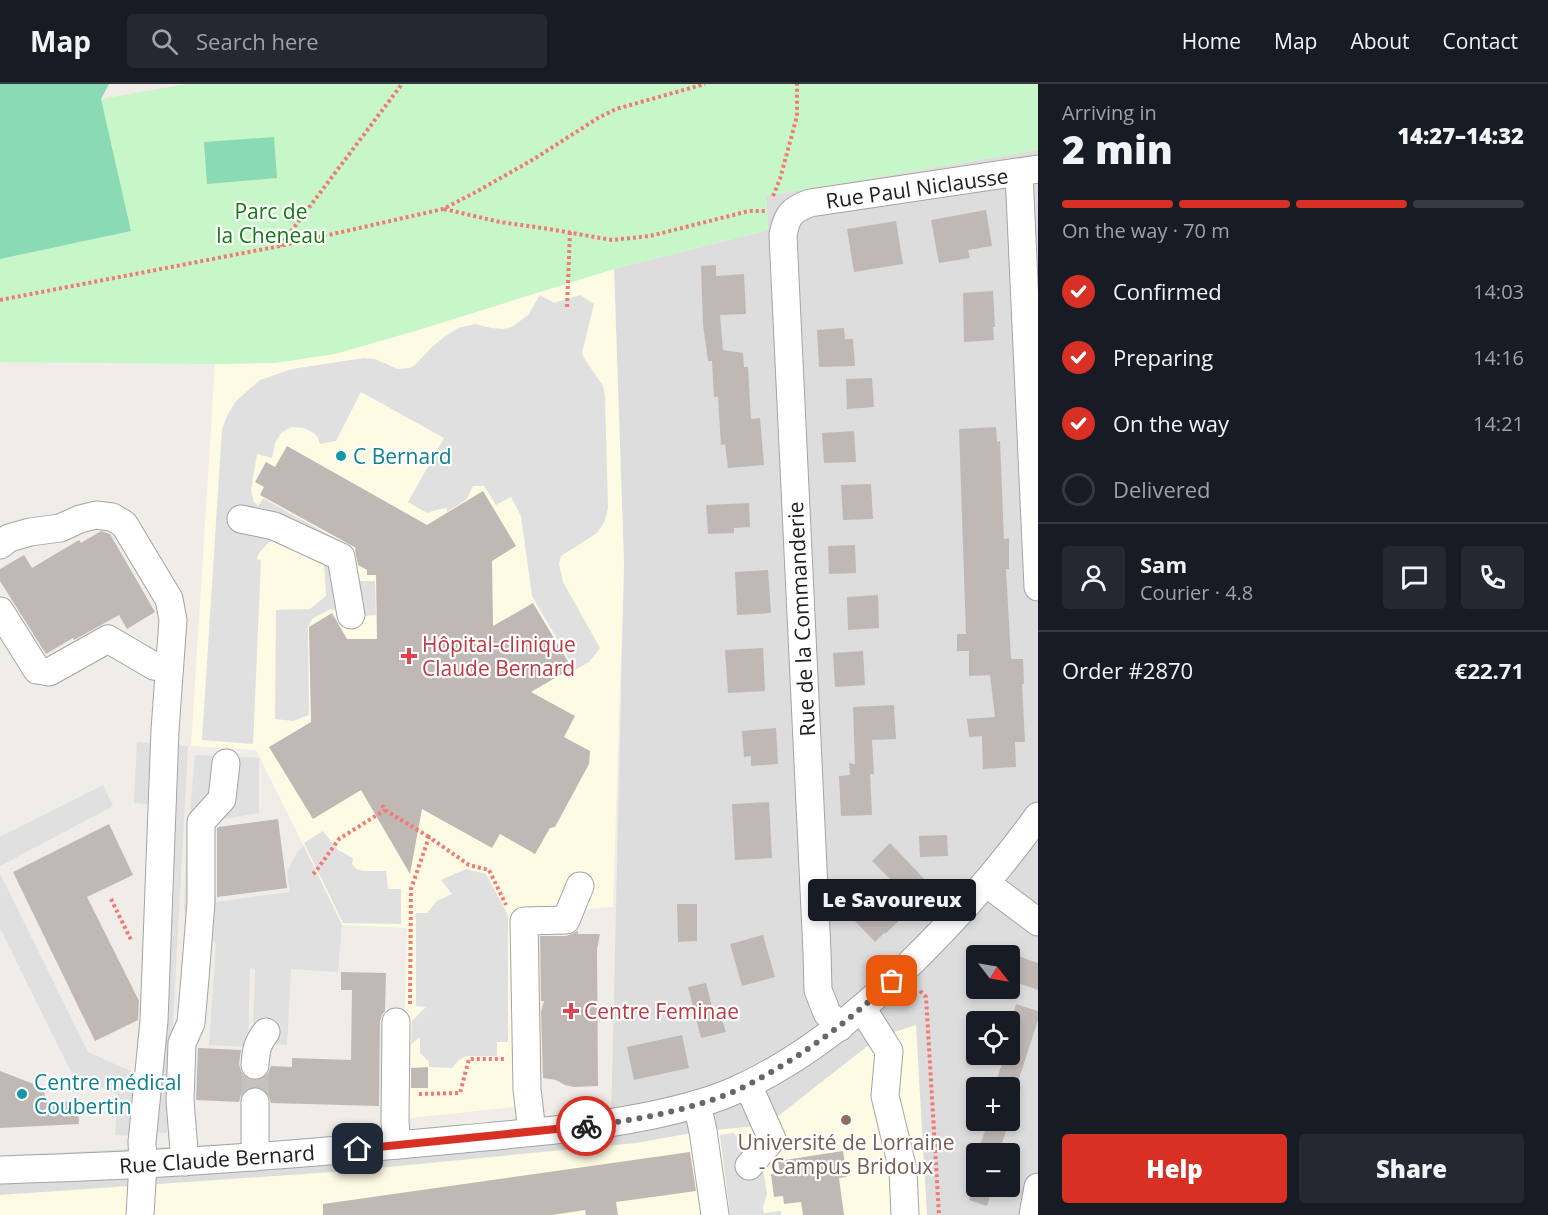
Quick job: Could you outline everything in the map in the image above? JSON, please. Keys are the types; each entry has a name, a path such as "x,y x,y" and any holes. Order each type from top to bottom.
{"street":[{"name":"Rue Paul Niclausse","path":"783,213 810,203 1028,171"},
{"path":"1028,171 1038,588"},
{"name":"Rue de la Commanderie","path":"783,213 818,990 827,1013 840,1027"},
{"path":"0,545 9,538 30,532 60,528 80,519 96,515 111,517 124,524 169,599 173,620 165,730 154,1022 142,1142 140,1215"},
{"path":"241,519 274,526 341,557 351,615"},
{"path":"0,611 37,670 49,672 108,639 154,666 169,669"},
{"path":"186,1162 180,1101 182,1043 191,1023 197,954 201,902 201,822 222,800 226,763"},
{"name":"Rue Claude Bernard","path":"0,1170 186,1162 532,1132 611,1123 683,1109 734,1092 806,1051 862,1008 924,950 986,883 1038,816"},
{"path":"986,883 1038,921"},
{"path":"532,1132 527,1089 524,921 566,920 580,886"},
{"path":"862,1008 889,1051 885,1096 903,1170 905,1215"},
{"path":"397,1145 395,1122 403,1018"},
{"path":"255,1065 255,1050 266,1032"},
{"path":"748,1085 772,1139 748,1166"},
{"path":"255,1102 255,1157"},
{"path":"696,1104 703,1131 715,1215"},
{"path":"1033,1215 1038,1187"}],"path":[{"path":"280,246 402,84"},
{"path":"0,300 280,246 443,209 477,192 607,113 705,84"},
{"path":"443,209 500,222 612,240 650,236 748,211 783,213 780,178 797,116 797,84"},
{"path":"567,307 570,232"},
{"path":"382,805 385,810 469,865 489,870 510,913"},
{"path":"313,874 339,839 385,810"},
{"path":"403,1018 411,890 429,837"},
{"path":"920,991 926,997 939,1215"},
{"path":"408,1095 460,1094 469,1059 526,1059"}],"shaded area":[{"path":"1038,150 1038,1215 0,1215 0,1156 611,1123 624,565 614,269 768,230 766,196"},
{"name":"Hôpital-clinique Claude Bernard","path":"614,269 624,565 613,907 516,915 515,1107 402,1119 407,928 342,925 256,750 191,746 215,364 275,363"},
{"path":"540,295 554,303 580,295 594,304 582,353 603,386 605,396 608,508 605,521 597,533 561,556 559,564 563,582 600,648 589,662 575,670 532,596 521,516 511,497 496,505 484,486 473,486 466,500 447,512 447,508 427,513 408,502 444,438 361,392 336,441 320,444 314,433 304,428 291,427 281,433 275,443 272,458 257,454 251,490 254,502 258,506 263,498 353,548 341,552 352,581 375,581 376,615 361,616 330,609 312,619 308,627 309,715 293,721 275,719 276,610 310,609 326,596 324,564 275,540 269,542 259,553 257,559 261,560 253,744 202,740 222,429 236,401 260,380 292,369 364,358 375,359 398,369 410,368 444,337 458,328 475,324 503,329 512,327 528,315"},
{"path":"137,742 188,746 167,1133 153,1132 132,1136 115,1135 118,1095 72,1074 0,928 0,874 88,1052 148,1079 162,806 134,803"},
{"path":"195,755 259,758 259,813 206,822 216,902 290,892 287,872 297,852 304,846 342,925 338,972 291,969 287,1045 271,1044 253,1031 255,969 250,968 248,1047 209,1045 216,945 192,912 184,911"},
{"path":"103,785 113,806 0,866 0,837"},
{"path":"323,831 338,850 353,858 352,864 356,869 386,871 388,889 401,889 401,924 343,923 304,843"},
{"path":"466,869 486,874 508,915 508,1042 497,1042 497,1056 466,1056 452,1068 429,1067 429,1062 420,1053 420,1037 411,1044 412,1021 426,1007 416,1006 416,913 427,913 437,901 452,894 441,880"},
{"name":"Université de Lorraine - Campus Bridoux","path":"916,1025 927,1215 0,1215 0,1195 346,1171 636,1143 703,1131 758,1126 777,1117 879,1037"},
{"path":"734,1133 764,1175 767,1194 763,1207 764,1213 781,1211 781,1215 730,1215 720,1135"}],"green space":[{"path":"0,84 109,84 101,99 131,231 0,259"},
{"name":"Parc de la Cheneau","path":"187,84 1038,84 1038,150 766,196 768,230 614,269 335,354 275,363 0,362 0,259 131,231 101,99"},
{"path":"274,137 277,178 207,184 204,142"}],"building":[{"path":"986,210 992,246 968,250 970,258 939,263 931,220"},
{"path":"896,221 903,264 854,272 847,229"},
{"path":"716,265 716,276 744,274 746,314 720,315 723,350 743,353 744,367 748,367 751,419 760,418 764,465 728,468 725,444 721,445 718,397 714,397 712,361 708,361 703,325 701,266"},
{"path":"993,291 994,340 964,342 963,293"},
{"path":"844,328 845,339 853,339 855,366 819,367 817,330"},
{"path":"872,378 874,407 847,409 846,379"},
{"path":"996,427 997,442 1000,441 1004,539 1009,538 1009,569 1006,569 1011,659 1023,659 1025,742 1015,742 1016,767 983,769 982,736 969,737 967,719 995,717 990,675 969,676 969,651 957,651 957,634 966,634 959,429"},
{"path":"854,431 856,462 824,463 822,433"},
{"path":"287,446 427,525 483,491 516,546 492,561 493,626 533,603 572,668 531,692 575,716 564,737 590,751 589,764 555,827 550,828 535,854 500,834 492,848 422,809 410,874 361,790 313,819 269,747 311,722 309,627 332,613 347,639 377,639 376,575 367,575 367,570 358,565 356,548 260,495 264,487 255,482 266,462 275,467"},
{"path":"871,484 873,519 843,520 841,485"},
{"path":"749,503 750,527 734,528 734,533 708,534 706,505"},
{"path":"101,531 110,534 155,612 127,629 119,615 46,654 0,581 0,569 24,555 32,568 79,540 81,543"},
{"path":"855,545 856,573 829,574 828,546"},
{"path":"768,570 771,613 737,615 735,572"},
{"path":"878,595 879,628 848,630 847,597"},
{"path":"763,648 765,691 728,693 725,650"},
{"path":"863,651 865,685 835,687 833,653"},
{"path":"894,705 896,739 872,740 874,774 870,774 872,815 841,816 839,776 850,775 849,763 855,764 853,707"},
{"path":"776,728 778,764 751,766 751,756 744,757 742,731"},
{"path":"769,802 772,858 735,860 732,804"},
{"path":"278,819 287,888 217,897 217,828"},
{"path":"109,824 133,875 87,897 139,1001 138,1020 95,1041 13,872"},
{"path":"947,835 948,856 920,857 919,836"},
{"path":"890,843 933,888 875,942 853,919 892,881 872,861"},
{"path":"677,904 697,904 697,941 678,942"},
{"name":"Centre Feminae","path":"578,931 578,934 600,934 597,949 598,1086 574,1087 543,1078 541,1012 544,1001 541,1001 540,936 566,936"},
{"path":"763,935 775,977 742,986 730,944"},
{"path":"1020,957 1038,963 1038,990 1020,984"},
{"path":"341,972 386,973 385,1011 380,1022 379,1106 271,1103 268,1094 256,1086 247,1089 241,1095 239,1102 196,1100 198,1048 241,1050 239,1064 241,1071 246,1078 253,1081 262,1079 271,1066 292,1067 292,1058 351,1060 352,990 341,990"},
{"path":"706,983 714,1015 720,1013 726,1032 701,1038 688,987"},
{"path":"1016,1004 1038,1011 1038,1020 1020,1077 998,1077 1001,1065 1020,1065 1020,1011 1014,1011"},
{"path":"682,1035 689,1068 634,1080 627,1047"},
{"path":"428,1067 428,1088 411,1088 411,1068"},
{"name":"Centre médical Coubertin","path":"0,1071 44,1088 45,1102 78,1101 79,1124 0,1128"},
{"path":"985,1131 1006,1131 1002,1143 981,1143"},
{"path":"843,1151 847,1177 839,1178 844,1215 803,1215 801,1202 784,1204 783,1196 774,1197 771,1174 780,1173 778,1161"},
{"path":"690,1152 696,1191 616,1202 618,1215 586,1215 585,1210 552,1215 323,1215 323,1204"},
{"path":"970,1197 990,1197 987,1206 969,1200"}],"tunnel":[{"path":"255,1065 255,1102"}],"way so far":[{"path":"586,1126 683,1109 734,1092 806,1051 840,1027 892,981"}],"place":[{"name":"C Bernard","path":"341,456"},
{"name":"Hôpital-clinique Claude Bernard","path":"409,656"},
{"name":"Le Savoureux","path":"892,981"},
{"name":"Centre Feminae","path":"571,1011"},
{"name":"Centre médical Coubertin","path":"22,1094"},
{"name":"Université de Lorraine - Campus Bridoux","path":"846,1120"}],"route":[{"path":"358,1149 586,1126"}]}
